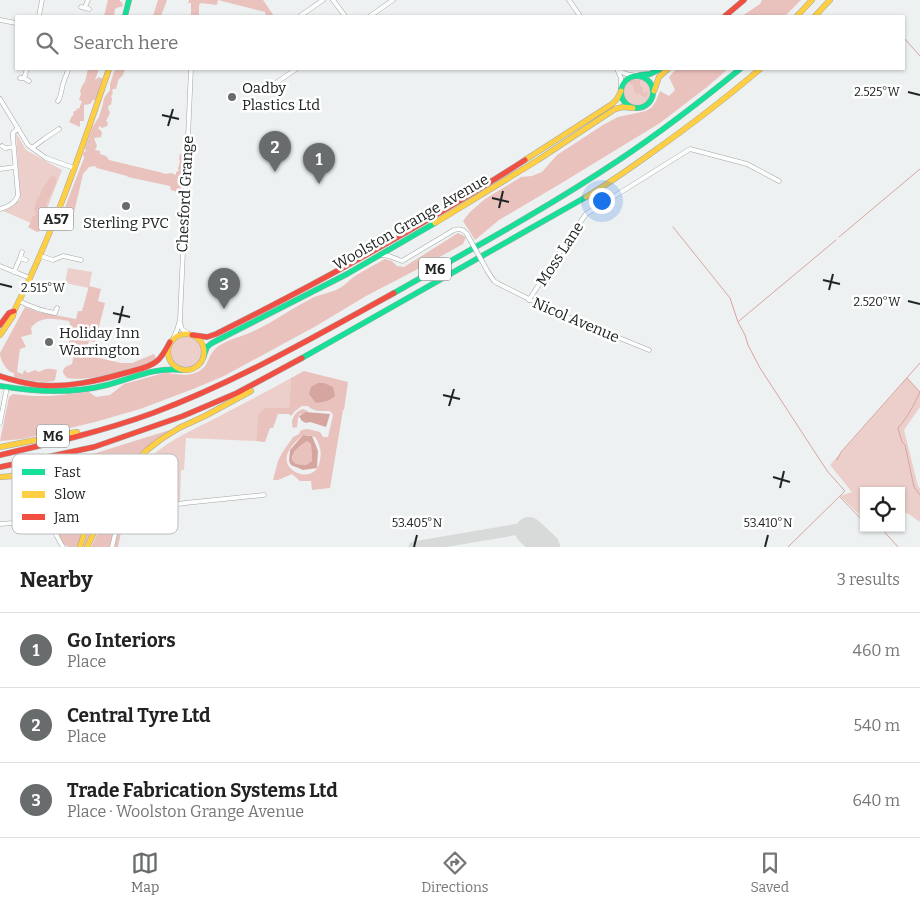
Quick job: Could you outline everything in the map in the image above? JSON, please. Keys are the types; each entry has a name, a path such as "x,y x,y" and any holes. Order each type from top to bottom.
{"main road":[{"path":"125,15 129,0"},
{"path":"726,15 744,0"},
{"path":"797,15 812,0"},
{"path":"816,15 830,0"},
{"name":"A57","path":"1,333 13,316 41,256 109,70"},
{"path":"658,70 650,74 627,79 621,89 621,96 625,104 633,108 641,108 648,104 651,101 659,77 667,70"},
{"name":"M6","path":"0,455 52,443 126,422 233,380 556,201 640,147 690,110 739,70"},
{"name":"M6","path":"64,454 94,447 183,416 237,393 287,367 601,188 694,123 759,70"},
{"path":"636,76 642,76 647,79 654,93"},
{"name":"Woolston Grange Avenue","path":"190,335 206,337 216,334 306,289 384,246 554,143 612,104 617,99 621,89"},
{"name":"Woolston Grange Avenue","path":"202,358 207,347 212,343 381,255 396,252 612,111 623,107 633,108"},
{"name":"A57","path":"0,324 9,313 14,311"},
{"path":"0,339 1,333"},
{"path":"0,374 29,384 48,385 73,384 109,378 156,362 172,341 180,335 190,335 200,342 204,352 198,365 194,368 186,370 162,369 106,385 49,392 0,386"},
{"path":"172,341 168,348 169,359 176,368 182,370"},
{"name":"M6","path":"143,454 179,428 206,416 261,386 287,367"},
{"name":"M6","path":"0,447 107,428"},
{"path":"80,547 85,534"},
{"name":"M6","path":"87,547 93,534"}],"street":[{"path":"39,15 42,0"},
{"path":"85,8 88,0"},
{"path":"301,15 323,0"},
{"path":"333,0 344,15"},
{"path":"371,15 393,0"},
{"path":"568,0 579,15"},
{"path":"0,20 15,23"},
{"path":"26,70 22,78 29,81"},
{"path":"58,102 63,82 68,74 67,70"},
{"name":"Chesford Grange","path":"172,341 180,320 191,70"},
{"path":"273,85 295,70"},
{"path":"618,70 636,76"},
{"path":"618,70 621,78 621,89"},
{"path":"0,99 28,145 49,159 74,168"},
{"path":"0,209 17,199 13,133 18,128"},
{"path":"32,148 59,129"},
{"path":"2,146 5,148 14,147"},
{"name":"Moss Lane","path":"529,300 586,214 690,149 747,164 779,181"},
{"path":"0,169 15,167"},
{"name":"Nicol Avenue","path":"381,255 389,256 396,252 399,261 404,261 454,230 462,230 466,232 488,272 497,283 553,311 649,350"},
{"path":"14,272 22,252"},
{"path":"41,256 53,260 63,256 79,260 76,266"},
{"path":"20,258 26,260"},
{"path":"0,266 30,278"},
{"path":"19,301 44,311 55,312 57,308"},
{"path":"180,320 182,329 190,335"},
{"path":"0,423 7,387"},
{"path":"178,504 264,495"},
{"path":"55,534 63,547"},
{"path":"112,547 116,534"}],"shaded area":[{"path":"108,0 120,0 123,4 122,7 115,9 114,15 104,15"},
{"path":"158,0 167,0 161,15 153,15"},
{"path":"189,0 218,0 217,5 201,3 199,5 199,15 191,15 191,3 188,3"},
{"path":"218,0 263,0 273,15 266,15 265,12"},
{"path":"762,0 801,0 786,15 744,15 760,4"},
{"path":"88,70 99,70 95,80 99,77 103,79 102,89 99,90 95,100 90,104 84,105 84,121 80,121 80,127 69,122 74,111 77,108 79,109 82,101 79,100 80,91 85,82"},
{"path":"115,70 125,70 118,80 116,89 112,91 111,105 108,108 110,113 106,121 108,123 107,126 102,128 100,126 98,128 102,132 101,137 94,138 97,146 95,150 100,151 100,154 106,156 109,160 176,175 176,172 179,171 180,154 185,154 185,168 183,171 185,176 182,179 181,193 171,190 170,186 128,177 95,166 89,167 83,174 71,225 60,220 84,158 83,153 86,151 85,148 93,126 99,117 104,98 110,90"},
{"path":"675,70 727,70 660,123 499,220 475,240 463,221 485,199 521,177 532,176 542,172 557,155 603,125 618,117 646,111 652,107 660,91 669,96 675,90 669,77"},
{"path":"637,77 647,81 651,91 647,101 637,105 627,101 623,91 627,81"},
{"path":"631,80 640,80 640,85 643,88 642,93 648,93 646,98 639,93 637,95 633,85 629,83"},
{"path":"16,133 26,150 62,170 40,227 1,210 20,200"},
{"path":"51,176 56,177 56,183 46,204 48,209 43,218 49,221 50,225 49,228 41,227 40,231 37,232 28,227 36,213 34,208 36,201"},
{"path":"458,233 466,237 463,244 224,376 140,409 23,439 0,441 9,397 13,394 50,396 89,392 96,397 110,395 124,384 164,373 183,375 195,373 207,364 213,351 226,342 262,327 314,297 340,288 355,276 385,259 392,261 397,266 404,267"},
{"path":"68,268 92,272 89,288 65,283"},
{"path":"89,286 101,289 98,301 105,303 95,342 89,341 86,355 121,363 132,363 154,354 156,358 127,371 100,377 67,378 63,371 72,364 75,349 69,347 69,340 73,334 69,321 48,319 35,324 31,328 32,334 21,337 26,347 20,349 17,372 23,374 24,370 28,373 35,370 39,372 54,369 57,370 55,380 41,382 14,377 14,373 10,372 3,363 0,353 25,307 38,312 76,319 78,311 82,311"},
{"path":"186,337 197,341 201,352 197,363 186,367 175,363 171,352 175,341"},
{"path":"304,371 348,382 330,488 312,490 311,481 300,481 292,474 278,480 273,480 282,453 293,437 299,434 301,430 308,429 320,432 323,437 328,437 333,415 330,411 318,411 308,406 302,406 291,416 289,414 278,414 265,442 256,441 258,414 264,408 289,408 291,378","holes":["303,435 309,435 317,440 321,457 317,468 311,473 297,473 287,463 287,455 292,446"]},
{"path":"291,378 289,408 264,408 258,414 256,441 186,438 184,470 181,470 180,503 178,503 178,454 154,454 182,435"},
{"path":"907,378 920,392 920,407 904,430 920,489 920,522 907,513 905,514 905,487 860,487 860,515 840,496 852,492 830,465"},
{"path":"318,383 324,383 333,387 335,396 324,402 316,403 309,394 311,387"},
{"path":"303,409 308,411 307,414 300,414 297,427 293,428 294,417 297,412"},
{"path":"306,412 330,414 326,427 302,421 299,416"},
{"path":"173,429 140,454 93,454"},
{"path":"303,435 312,436 318,451 317,468 303,470 291,465 289,461 290,450","holes":["307,441 311,444 312,461 306,465 296,464 292,460 295,451"]},
{"path":"307,441 311,444 312,461 306,465 296,464 292,460 294,454"},
{"path":"58,534 81,534 77,547 68,547 63,543"},
{"path":"87,534 92,534 84,547"},
{"path":"97,534 121,534 118,547 91,547"}],"waterway":[{"path":"905,39 920,56"},
{"path":"839,237 920,169"},
{"path":"673,227 730,298 738,322 760,368 828,472 845,491 788,547"},
{"path":"739,321 836,240"},
{"path":"837,460 841,452 920,363"},
{"path":"907,378 920,392 898,428 902,442 905,445 914,487 920,495"},
{"path":"840,497 860,518"},
{"path":"885,532 898,547"}],"taxiway":[{"path":"414,547 525,528 529,531"}],"runway":[{"path":"529,531 546,547"}],"traffic: fast":[{"path":"125,15 129,0"},
{"path":"640,75 650,74 658,70"},
{"path":"394,293 592,178 665,127 739,70"},
{"path":"637,76 649,80 653,92 649,104 637,108 625,104 621,92 625,80 637,76"},
{"path":"302,358 586,197"},
{"path":"203,358 207,347 212,343 347,274 435,223"},
{"path":"0,386 40,391 81,390 162,370 182,370"}],"traffic: slow":[{"path":"798,15 812,0"},
{"path":"816,15 830,0"},
{"path":"0,335 13,316 54,222 109,70"},
{"path":"654,91 659,77 667,70"},
{"path":"586,197 678,134 759,70"},
{"path":"525,160 612,104 621,91"},
{"path":"435,223 538,160 615,109 623,107 633,108"},
{"path":"186,334 193,335 199,339 203,345 204,352 203,359 199,365 193,369 186,370 179,369 173,365 169,359 168,352 169,345 173,339 179,335 186,334"},
{"path":"143,454 179,428 251,391"},
{"path":"0,447 77,432"},
{"path":"0,477 12,476"},
{"path":"80,547 84,534"},
{"path":"87,547 93,534"}],"traffic: jam":[{"path":"726,15 744,0"},
{"path":"192,335 207,337 216,334 295,293 412,229 525,160"},
{"path":"0,455 116,425 185,400 276,357 394,293"},
{"path":"0,325 9,313 14,311"},
{"path":"0,376 48,386 71,385 93,381 150,365 161,357 170,342"},
{"path":"61,454 94,447 183,416 237,393 302,358"},
{"path":"0,467 12,464"}],"place":[{"name":"Oadby Plastics Ltd","path":"232,97"},
{"name":"Central Tyre Ltd","path":"275,172"},
{"name":"Go Interiors","path":"319,184"},
{"name":"Sterling PVC","path":"126,206"},
{"name":"Trade Fabrication Systems Ltd","path":"224,309"},
{"name":"Holiday Inn Warrington","path":"49,342"}]}
